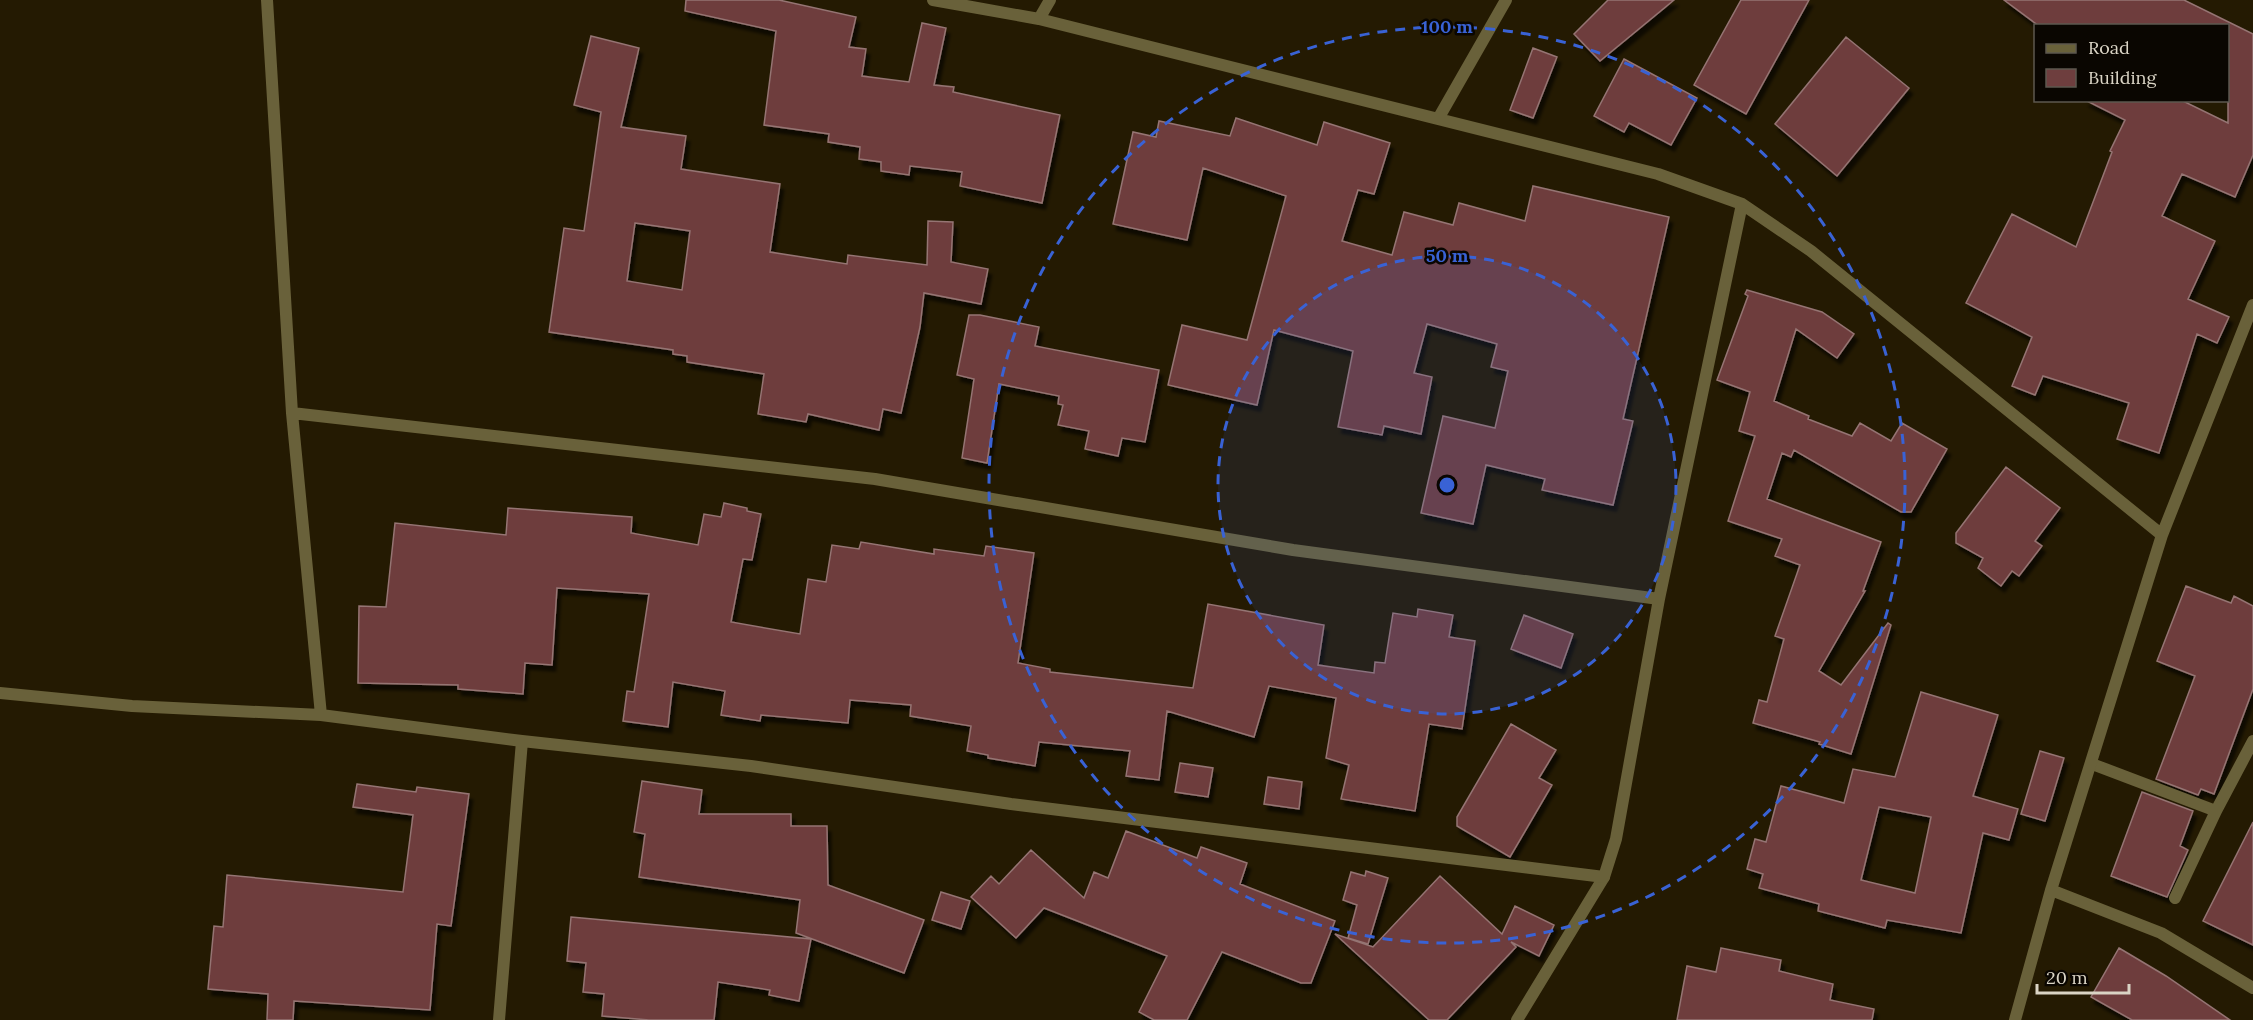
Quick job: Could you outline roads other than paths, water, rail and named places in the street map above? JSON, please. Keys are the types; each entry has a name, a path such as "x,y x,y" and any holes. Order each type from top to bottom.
{"street":[{"path":"267,0 292,413 321,715"},
{"path":"933,0 1040,19 1658,174 1742,204 1811,251 2162,535"},
{"path":"1040,19 1050,0"},
{"path":"1438,119 1506,0"},
{"path":"1517,1020 1604,877 1616,839 1659,599 1742,204"},
{"path":"2014,1020 2051,890 2162,535 2253,304"},
{"path":"292,413 875,479 1293,550 1659,599"},
{"path":"0,693 132,706 321,715 522,741 751,766 1011,804 1604,877"},
{"path":"499,1020 522,741"},
{"path":"2175,898 2216,811 2253,741"},
{"path":"2092,764 2216,811"},
{"path":"2051,890 2162,933 2253,988"}]}
